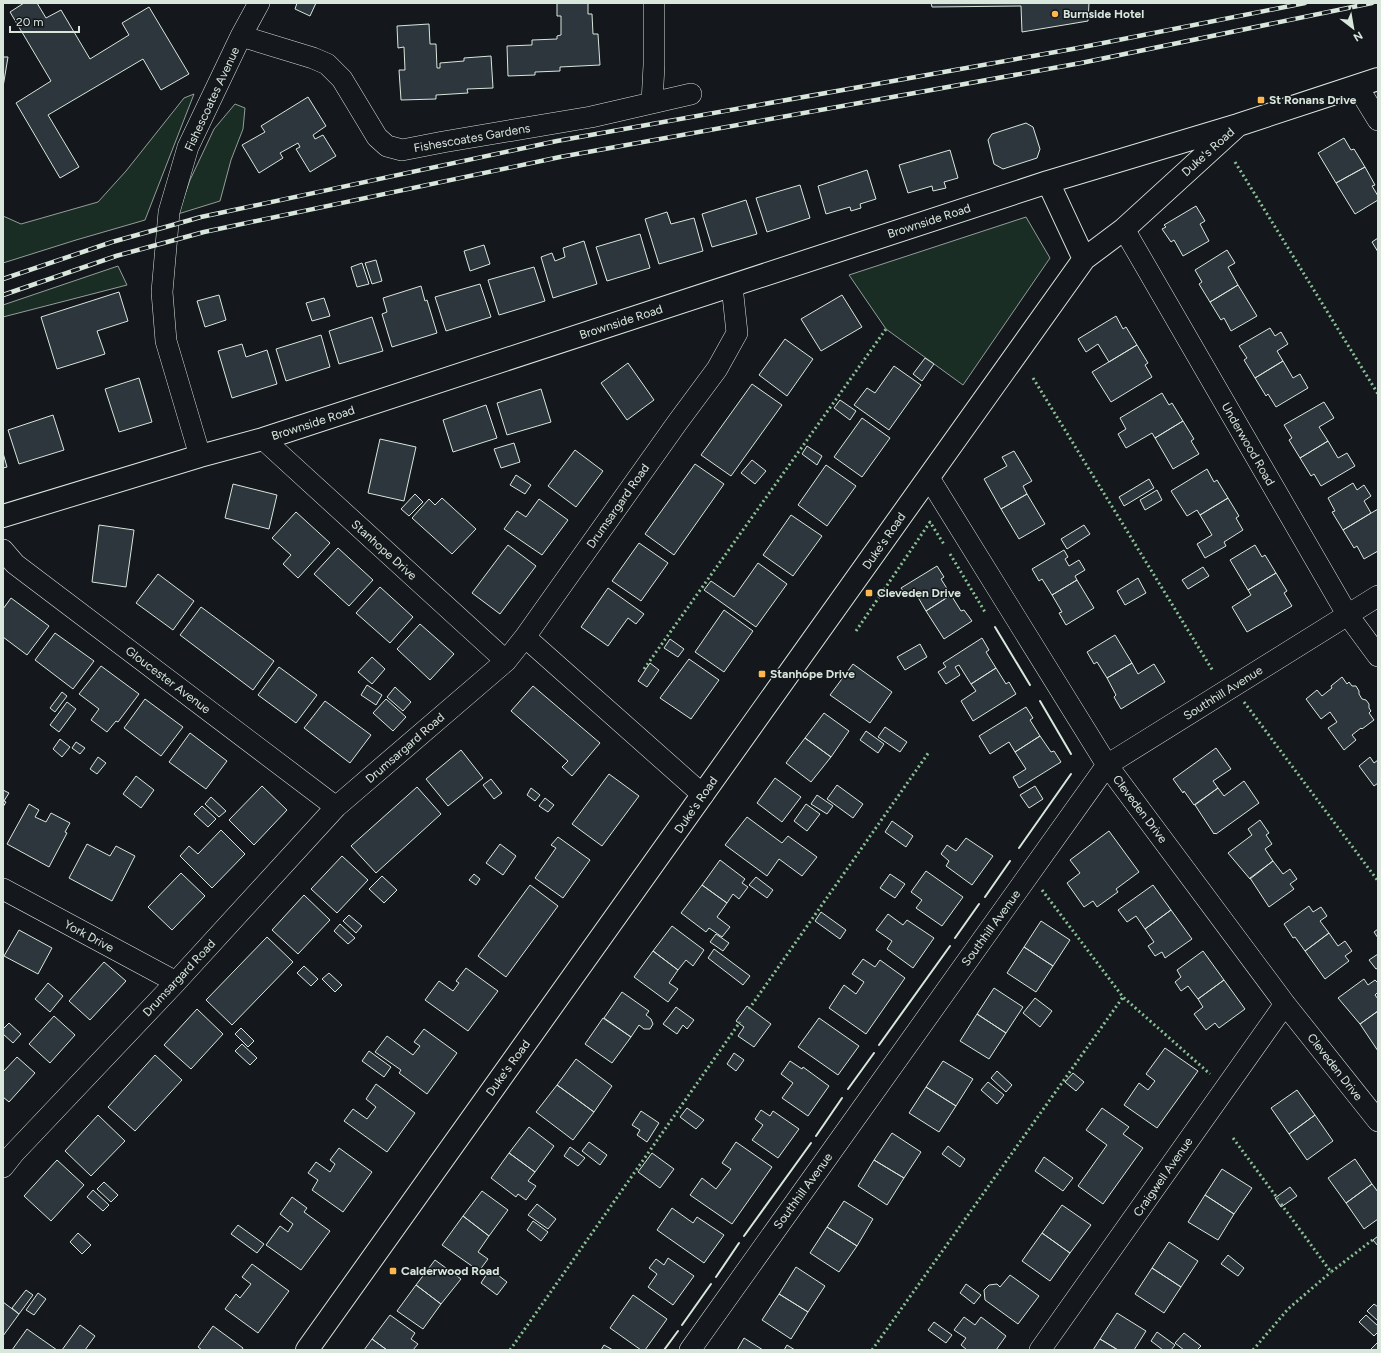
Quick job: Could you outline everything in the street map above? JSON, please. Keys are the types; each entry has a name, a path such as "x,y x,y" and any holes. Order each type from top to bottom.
{"main road":[{"name":"Duke's Road","path":"307,1350 1084,259 1124,229 1238,125 1378,80"},
{"name":"Brownside Road","path":"3,516 200,456 262,439 1048,182 1238,125"},
{"path":"1048,182 1084,259"}],"street":[{"name":"Fishescoates Avenue","path":"200,456 166,341 162,292 169,212 188,147 241,36 259,3"},
{"path":"652,103 654,65 654,3"},
{"name":"Fishescoates Gardens","path":"241,36 313,58 327,64 342,79 377,137 387,146 402,150 591,117 691,94"},
{"path":"1358,86 1378,120"},
{"name":"Underwood Road","path":"1124,229 1347,614 1378,656"},
{"name":"Drumsargard Road","path":"7,1156 176,982 336,807 506,661 717,369 736,333 732,286"},
{"name":"Stanhope Drive","path":"262,439 506,661"},
{"name":"Cleveden Drive","path":"929,478 1107,765 1285,1004 1378,1121"},
{"name":"Gloucester Avenue","path":"3,550 15,564 336,807"},
{"name":"Southhill Avenue","path":"690,1350 1107,765 1378,596"},
{"path":"525,636 703,795"},
{"name":"York Drive","path":"3,890 176,982"},
{"name":"Craigwell Avenue","path":"1040,1350 1285,1004"}],"green space":[{"path":"194,94 145,220 3,263 3,216 21,224 98,202 126,171 184,98"},
{"path":"235,104 245,108 243,129 231,160 220,201 178,214 190,180 214,129"},
{"path":"1026,217 1050,258 963,385 886,329 849,275"},
{"path":"118,266 127,285 3,317 3,305"}],"building":[{"path":"24,3 37,3 46,18 61,10 90,59 129,35 122,23 149,7 189,74 161,90 143,59 48,115 79,167 60,178 16,103 51,81 10,12"},
{"path":"297,3 316,3 310,16 295,9"},
{"path":"557,3 588,3 588,14 592,14 593,34 598,34 600,65 560,67 560,71 535,72 535,75 508,76 507,46 532,45 532,40 557,39 557,36 561,35 561,16 557,16"},
{"name":"Burnside Hotel","path":"931,3 1089,3 1088,21 1022,32 1021,6 932,7"},
{"path":"429,24 430,44 436,44 437,68 440,68 440,63 464,61 464,58 491,56 493,88 467,89 468,93 436,95 436,99 401,100 399,70 405,70 404,47 398,48 397,26"},
{"path":"3,57 8,57 3,87"},
{"path":"308,97 326,126 313,135 315,139 323,135 336,156 310,172 296,149 300,147 298,143 280,153 283,158 259,173 242,145 265,132 261,126"},
{"path":"1026,123 1033,127 1040,149 1037,158 1003,169 994,164 988,140 992,134"},
{"path":"1344,138 1351,150 1354,149 1365,167 1336,183 1318,153"},
{"path":"950,150 958,178 944,182 946,188 933,191 932,186 908,193 899,165"},
{"path":"1365,167 1375,185 1372,186 1378,196 1378,200 1355,214 1336,183"},
{"path":"867,170 876,199 860,204 861,208 851,211 850,207 826,214 818,186"},
{"path":"800,185 810,218 767,232 756,198"},
{"path":"746,200 757,234 712,247 702,214"},
{"path":"1196,206 1205,221 1200,224 1209,241 1183,256 1174,240 1171,242 1162,229 1166,227 1164,225"},
{"path":"667,212 671,224 694,218 703,251 659,264 645,219"},
{"path":"640,234 650,268 607,281 596,247"},
{"path":"1378,238 1378,252 1372,242"},
{"path":"584,241 597,284 553,298 541,257 552,253 555,261 565,257 563,248"},
{"path":"484,245 490,264 470,271 464,251"},
{"path":"1227,250 1235,263 1228,267 1238,285 1210,302 1199,284 1202,282 1195,270"},
{"path":"376,260 382,281 372,284 365,263"},
{"path":"362,263 369,284 357,287 351,267"},
{"path":"534,267 545,301 499,315 488,280"},
{"path":"480,284 491,317 446,331 435,297"},
{"path":"1238,285 1257,316 1231,331 1224,318 1221,320 1210,302"},
{"path":"421,286 437,333 392,347 382,314 387,312 383,298"},
{"path":"119,292 128,321 97,331 105,354 57,369 41,317"},
{"path":"219,295 226,320 205,327 197,301"},
{"path":"842,295 862,327 821,351 801,319"},
{"path":"324,298 330,316 312,321 306,303"},
{"path":"1116,316 1123,329 1126,327 1137,345 1109,362 1098,344 1086,352 1078,339"},
{"path":"372,317 383,351 339,364 329,331"},
{"path":"1270,328 1275,336 1281,332 1288,344 1277,351 1283,361 1255,378 1244,360 1247,358 1239,346"},
{"path":"321,335 330,367 286,381 276,349"},
{"path":"785,339 813,359 787,396 759,375"},
{"path":"242,344 246,357 267,350 277,384 232,398 218,351"},
{"path":"1137,345 1148,363 1145,365 1152,377 1111,402 1092,372"},
{"path":"925,358 934,364 922,381 913,374"},
{"path":"1283,361 1293,378 1300,374 1308,388 1276,407 1268,394 1266,396 1255,378"},
{"path":"628,363 654,400 627,420 601,383"},
{"path":"894,366 921,385 889,430 854,405 867,388 875,393"},
{"path":"139,378 152,422 119,432 105,389"},
{"path":"752,384 782,405 731,476 701,455"},
{"path":"541,389 551,422 507,435 497,403"},
{"path":"1162,393 1169,405 1172,403 1183,421 1155,438 1152,433 1126,448 1118,434 1126,429 1120,418"},
{"path":"840,400 856,411 850,420 834,408"},
{"path":"1324,402 1334,418 1319,427 1328,441 1300,458 1289,440 1292,438 1284,425"},
{"path":"486,405 497,438 453,452 443,420"},
{"path":"53,415 64,450 19,464 8,430"},
{"path":"862,418 890,438 862,477 834,457"},
{"path":"1183,421 1194,439 1191,441 1199,454 1173,469 1155,438"},
{"path":"380,439 416,447 404,501 368,493"},
{"path":"1328,441 1338,458 1347,453 1355,466 1321,486 1314,474 1311,476 1300,458"},
{"path":"514,443 520,462 501,468 494,449"},
{"path":"807,446 822,456 817,465 802,454"},
{"path":"575,450 603,471 576,507 548,486"},
{"path":"1014,451 1032,481 1023,486 1027,494 1001,509 984,479 1007,466 1002,457"},
{"path":"3,453 7,467 3,468"},
{"path":"752,460 766,471 755,484 741,473"},
{"path":"695,464 724,484 674,555 645,534"},
{"path":"826,465 856,486 827,526 798,505"},
{"path":"1207,469 1214,482 1217,480 1228,498 1200,515 1197,510 1187,516 1171,491"},
{"path":"516,475 531,485 525,494 510,485"},
{"path":"1149,479 1154,488 1124,506 1119,497"},
{"path":"1353,483 1357,490 1364,485 1371,496 1364,501 1371,513 1343,530 1332,512 1335,511 1328,498"},
{"path":"233,484 277,495 269,529 225,518"},
{"path":"1157,490 1162,500 1145,510 1140,500"},
{"path":"415,494 423,502 409,516 401,509"},
{"path":"1027,494 1045,524 1019,539 1001,509"},
{"path":"442,498 476,529 452,554 412,518 429,499 435,505"},
{"path":"1228,498 1239,516 1236,518 1243,530 1224,542 1226,546 1205,558 1197,544 1212,535 1200,515"},
{"path":"539,499 568,520 542,555 504,529 517,511 526,517"},
{"path":"1378,509 1378,551 1364,559 1357,546 1354,548 1343,530"},
{"path":"296,512 330,543 298,578 283,564 291,555 272,538"},
{"path":"791,515 822,536 793,576 763,555"},
{"path":"99,525 134,530 126,587 92,582"},
{"path":"1084,525 1090,534 1067,549 1061,539"},
{"path":"639,543 668,563 641,601 612,581"},
{"path":"508,545 536,566 500,614 472,593"},
{"path":"1255,545 1262,557 1265,555 1276,573 1248,590 1230,560"},
{"path":"338,548 373,580 349,606 314,574"},
{"path":"1064,550 1068,557 1065,559 1069,566 1079,560 1085,570 1075,576 1077,580 1052,595 1042,579 1039,581 1032,569"},
{"path":"758,563 787,584 756,627 704,590 711,581 734,597"},
{"path":"937,566 944,577 941,579 951,595 926,611 915,592 907,597 901,588"},
{"path":"1203,567 1209,576 1188,589 1182,580"},
{"path":"1276,573 1287,591 1284,593 1292,606 1247,632 1232,607 1251,595 1248,590"},
{"path":"158,574 194,601 173,630 136,603"},
{"path":"1138,578 1146,593 1125,605 1117,591"},
{"path":"1077,580 1094,608 1066,625 1059,613 1062,612 1052,595"},
{"path":"380,587 413,617 390,643 356,613"},
{"path":"608,588 644,614 636,624 628,618 608,646 581,627"},
{"path":"951,595 961,611 964,610 972,621 944,639 926,611"},
{"path":"11,598 49,626 27,655 3,637 3,609"},
{"path":"201,607 274,661 253,690 180,635"},
{"path":"724,610 753,631 724,672 695,652"},
{"path":"420,624 454,654 430,680 397,649"},
{"path":"55,633 94,661 73,689 35,660"},
{"path":"1115,635 1132,663 1107,678 1097,662 1094,664 1087,652"},
{"path":"982,638 989,650 986,652 996,668 971,684 959,665 955,667 960,675 946,684 938,672 946,667 943,663"},
{"path":"670,639 684,649 678,657 664,648"},
{"path":"920,644 927,657 905,670 897,657"},
{"path":"372,657 385,669 372,684 358,672"},
{"path":"689,659 719,680 691,719 660,698"},
{"path":"650,663 659,670 647,687 638,681"},
{"path":"1132,663 1138,674 1154,664 1165,682 1121,709 1114,697 1116,695 1107,678"},
{"path":"853,664 892,692 870,723 830,695"},
{"path":"101,666 139,694 118,722 116,721 107,732 91,720 99,709 79,694"},
{"path":"279,667 317,695 296,723 258,695"},
{"path":"996,668 1006,684 1009,682 1016,694 973,721 961,701 976,691 971,684"},
{"path":"1342,677 1347,684 1349,682 1352,686 1356,686 1362,699 1366,700 1369,704 1371,711 1369,713 1374,720 1352,735 1356,740 1344,750 1328,728 1337,722 1330,712 1321,719 1306,699 1317,690 1322,696"},
{"path":"367,685 382,695 376,705 361,695"},
{"path":"533,686 600,743 572,776 562,767 568,761 511,711"},
{"path":"395,687 411,702 403,711 387,697"},
{"path":"62,692 67,696 55,712 50,708"},
{"path":"145,699 183,727 161,756 124,728"},
{"path":"386,699 406,717 393,731 373,713"},
{"path":"325,701 371,735 350,763 304,728"},
{"path":"67,702 76,709 59,732 50,725"},
{"path":"1026,707 1033,718 1030,720 1040,736 1015,752 1009,742 990,754 979,736"},
{"path":"824,713 849,731 831,757 805,738"},
{"path":"885,727 907,742 900,752 878,737"},
{"path":"866,731 884,744 878,753 860,740"},
{"path":"190,733 227,761 206,789 169,762"},
{"path":"1040,736 1051,752 1054,751 1061,762 1019,788 1013,777 1026,769 1015,752"},
{"path":"805,738 831,757 811,782 786,763"},
{"path":"60,739 70,747 62,757 53,749"},
{"path":"76,742 85,748 80,754 72,748"},
{"path":"1216,748 1231,769 1213,781 1218,788 1194,805 1173,779"},
{"path":"461,750 483,778 448,806 426,779"},
{"path":"98,757 106,763 97,774 90,769"},
{"path":"1370,757 1374,763 1378,760 1378,783 1374,786 1359,766"},
{"path":"609,774 639,796 602,846 572,824"},
{"path":"136,776 154,790 141,808 123,794"},
{"path":"775,778 801,797 782,822 757,803"},
{"path":"491,779 502,793 494,799 483,785"},
{"path":"1244,781 1259,803 1214,834 1195,805 1218,788 1224,796"},
{"path":"837,785 863,804 853,818 827,799"},
{"path":"262,786 287,810 254,845 229,820"},
{"path":"1035,786 1043,799 1029,808 1020,795"},
{"path":"417,787 441,814 376,873 351,846"},
{"path":"531,788 540,795 535,801 527,795"},
{"path":"3,790 9,793 4,801 6,802 3,807"},
{"path":"817,795 833,806 827,814 811,804"},
{"path":"211,797 226,811 219,817 205,804"},
{"path":"545,798 554,805 548,812 539,806"},
{"path":"29,804 39,810 35,817 46,822 51,813 70,823 65,832 67,833 49,867 7,844"},
{"path":"806,804 820,814 807,831 794,821"},
{"path":"202,806 216,819 208,827 194,814"},
{"path":"747,817 782,843 788,836 817,857 802,876 779,859 767,876 725,845"},
{"path":"1260,820 1269,833 1266,835 1272,844 1265,849 1273,861 1250,879 1228,853 1252,835 1248,829"},
{"path":"892,821 913,836 906,847 885,832"},
{"path":"221,830 245,854 212,888 180,856 189,846 198,854"},
{"path":"1109,831 1139,872 1116,889 1118,892 1097,907 1093,901 1084,907 1067,883 1080,873 1070,860"},
{"path":"558,837 590,860 563,898 535,878 556,848 551,845"},
{"path":"966,838 993,856 972,885 946,866 949,861 941,854 947,845 956,851"},
{"path":"87,844 110,856 116,846 135,856 112,901 69,878"},
{"path":"500,844 516,856 503,875 486,863"},
{"path":"342,856 368,880 337,913 311,889"},
{"path":"720,860 745,879 742,883 748,887 739,899 733,894 727,903 702,885"},
{"path":"1273,861 1283,874 1290,869 1297,879 1290,884 1294,889 1269,907 1250,878"},
{"path":"926,871 963,897 942,926 916,908 922,900 911,892"},
{"path":"181,873 205,896 172,930 148,907"},
{"path":"474,874 480,879 476,885 469,880"},
{"path":"890,874 905,884 895,898 880,888"},
{"path":"382,876 397,890 384,903 369,889"},
{"path":"756,877 773,890 767,898 749,885"},
{"path":"530,885 558,906 506,977 478,956"},
{"path":"702,885 727,903 717,917 730,927 722,937 709,928 706,932 681,913"},
{"path":"1153,885 1171,910 1145,929 1136,916 1127,922 1118,910"},
{"path":"304,895 330,920 298,954 272,930"},
{"path":"1309,906 1313,912 1321,907 1327,916 1320,921 1329,933 1305,951 1295,937 1293,938 1284,924"},
{"path":"1171,910 1192,939 1165,958 1162,952 1155,956 1148,946 1154,942 1145,929"},
{"path":"821,912 846,930 840,939 815,921"},
{"path":"888,914 903,925 907,920 934,938 913,968 887,949 892,941 876,930"},
{"path":"349,915 362,926 356,933 343,921"},
{"path":"1041,921 1070,940 1053,966 1024,947"},
{"path":"340,924 355,938 348,944 334,931"},
{"path":"672,926 704,950 693,966 686,960 678,970 653,951"},
{"path":"1378,929 1378,938 1374,932"},
{"path":"19,930 52,948 38,974 4,956"},
{"path":"1329,933 1338,946 1345,941 1352,951 1345,956 1349,961 1325,979 1305,951"},
{"path":"716,934 729,943 723,951 710,942"},
{"path":"267,937 293,962 232,1025 206,1000"},
{"path":"1024,947 1053,966 1036,992 1007,973"},
{"path":"714,949 750,976 743,985 708,958"},
{"path":"653,951 678,970 669,983 678,989 668,1002 634,977"},
{"path":"1203,951 1224,980 1198,999 1188,986 1181,991 1175,982 1181,977 1177,970"},
{"path":"1378,954 1378,968 1376,969 1369,960"},
{"path":"863,959 875,967 880,960 905,978 866,1034 829,1008 844,985 856,994 864,982 852,974"},
{"path":"104,962 126,981 90,1020 69,1001"},
{"path":"304,966 318,979 311,986 297,973"},
{"path":"466,968 498,991 468,1031 425,1000 439,981 453,991 459,983 456,981"},
{"path":"329,973 342,985 335,992 322,979"},
{"path":"1364,979 1368,985 1375,980 1378,983 1378,992 1375,995 1378,999 1378,1011 1360,1024 1338,998"},
{"path":"1224,980 1245,1009 1219,1028 1215,1023 1206,1030 1194,1014 1203,1007 1198,999"},
{"path":"48,983 63,996 50,1012 35,999"},
{"path":"994,988 1023,1007 1006,1033 977,1014"},
{"path":"622,992 649,1011 646,1015 651,1019 653,1024 650,1029 644,1029 639,1025 631,1037 604,1018"},
{"path":"1035,998 1052,1011 1040,1027 1023,1013"},
{"path":"747,1006 771,1024 754,1047 738,1036 744,1027 736,1021"},
{"path":"676,1007 694,1020 687,1029 683,1025 677,1034 663,1024"},
{"path":"197,1009 223,1034 191,1069 164,1045"},
{"path":"1378,1011 1378,1051 1360,1024"},
{"path":"977,1014 1006,1033 989,1059 960,1041"},
{"path":"54,1016 75,1035 50,1063 29,1044"},
{"path":"603,1018 631,1037 612,1063 585,1044"},
{"path":"819,1018 859,1046 838,1075 798,1047"},
{"path":"9,1023 21,1034 13,1043 3,1034 3,1029"},
{"path":"241,1028 254,1041 248,1047 235,1034"},
{"path":"424,1029 457,1053 427,1094 399,1073 401,1070 375,1052 387,1036 413,1055 420,1046 414,1042"},
{"path":"242,1044 257,1058 250,1065 235,1051"},
{"path":"1165,1048 1198,1071 1157,1128 1124,1105 1139,1083 1148,1090 1155,1081 1146,1074"},
{"path":"369,1051 391,1067 384,1077 362,1061"},
{"path":"734,1053 744,1060 736,1071 727,1064"},
{"path":"155,1055 182,1080 135,1131 108,1107"},
{"path":"17,1057 35,1073 9,1102 3,1097 3,1072"},
{"path":"576,1059 612,1086 594,1112 557,1085"},
{"path":"790,1061 802,1069 803,1067 829,1086 808,1116 782,1098 793,1083 781,1074"},
{"path":"943,1061 973,1079 956,1106 926,1087"},
{"path":"997,1071 1012,1085 1006,1092 991,1078"},
{"path":"1073,1073 1084,1082 1076,1091 1065,1082"},
{"path":"988,1082 1004,1095 997,1104 981,1090"},
{"path":"376,1084 415,1113 387,1152 344,1121 353,1109 367,1119 376,1107 366,1099"},
{"path":"557,1085 594,1112 573,1140 536,1112"},
{"path":"926,1087 956,1106 939,1132 909,1113"},
{"path":"1297,1090 1315,1115 1289,1134 1271,1108"},
{"path":"687,1108 704,1120 696,1129 680,1117"},
{"path":"1102,1108 1129,1127 1123,1134 1143,1148 1103,1204 1078,1186 1107,1145 1086,1130"},
{"path":"761,1110 770,1116 773,1111 799,1129 778,1158 752,1140 763,1125 755,1119"},
{"path":"641,1111 659,1123 647,1142 637,1135 640,1130 632,1125"},
{"path":"98,1115 125,1141 91,1176 65,1151"},
{"path":"1315,1115 1333,1141 1307,1160 1289,1134"},
{"path":"529,1127 554,1146 535,1172 509,1153"},
{"path":"892,1133 921,1152 904,1178 874,1160"},
{"path":"589,1142 607,1155 600,1165 582,1151"},
{"path":"736,1142 772,1167 732,1224 690,1195 702,1178 716,1189 731,1169 722,1163"},
{"path":"948,1146 965,1159 960,1167 942,1154"},
{"path":"570,1147 585,1158 578,1166 564,1156"},
{"path":"339,1148 372,1172 343,1212 312,1190 318,1180 308,1173 316,1162 330,1172 335,1164 330,1160"},
{"path":"509,1153 535,1172 528,1181 536,1186 526,1200 518,1194 516,1197 491,1178"},
{"path":"652,1153 674,1169 660,1188 638,1172"},
{"path":"1044,1157 1073,1178 1063,1191 1035,1171"},
{"path":"1355,1159 1372,1184 1346,1203 1328,1178"},
{"path":"57,1160 84,1185 51,1221 24,1196"},
{"path":"874,1160 904,1178 887,1205 858,1186"},
{"path":"1222,1169 1252,1188 1234,1214 1205,1195"},
{"path":"104,1182 118,1195 111,1202 97,1189"},
{"path":"1372,1184 1378,1192 1378,1219 1364,1229 1346,1203"},
{"path":"1290,1187 1297,1196 1281,1207 1275,1198"},
{"path":"93,1190 109,1205 103,1211 87,1197"},
{"path":"482,1191 508,1210 489,1236 463,1216"},
{"path":"1205,1195 1234,1214 1218,1240 1188,1222"},
{"path":"292,1197 307,1208 304,1212 330,1231 301,1270 266,1245 280,1226 288,1232 293,1224 280,1214"},
{"path":"844,1201 873,1219 857,1246 827,1227"},
{"path":"537,1204 556,1219 548,1229 528,1215"},
{"path":"1062,1205 1091,1225 1070,1253 1042,1233"},
{"path":"672,1208 693,1223 697,1217 724,1235 704,1263 657,1230"},
{"path":"463,1216 489,1236 478,1252 488,1259 479,1271 442,1245"},
{"path":"533,1221 548,1232 541,1241 527,1230"},
{"path":"238,1225 264,1244 257,1253 231,1234"},
{"path":"827,1227 857,1246 839,1272 810,1253"},
{"path":"78,1233 91,1245 82,1254 70,1242"},
{"path":"1042,1233 1070,1253 1050,1281 1022,1261"},
{"path":"1378,1236 1378,1246 1373,1240"},
{"path":"1169,1242 1198,1261 1181,1287 1152,1268"},
{"path":"1228,1255 1244,1268 1238,1276 1221,1264"},
{"path":"668,1258 694,1276 673,1305 648,1287 657,1274 649,1268 656,1259 664,1265"},
{"path":"435,1260 461,1279 441,1304 416,1285"},
{"path":"252,1264 289,1291 258,1333 225,1309 236,1294 240,1298 251,1284 242,1277"},
{"path":"796,1267 825,1286 808,1312 779,1294"},
{"path":"1152,1268 1181,1287 1164,1313 1135,1294"},
{"path":"490,1269 507,1282 497,1295 481,1283"},
{"path":"1010,1275 1039,1296 1018,1324 985,1300 984,1290 989,1285 997,1284 1000,1287"},
{"path":"966,1284 981,1295 974,1304 960,1293"},
{"path":"416,1285 441,1304 423,1329 397,1311"},
{"path":"26,1290 33,1295 19,1314 12,1308"},
{"path":"38,1293 46,1299 34,1315 26,1310"},
{"path":"779,1294 808,1312 791,1339 762,1320"},
{"path":"633,1295 667,1319 645,1350 641,1350 610,1328"},
{"path":"3,1302 19,1314 3,1336"},
{"path":"1374,1304 1378,1307 1378,1321 1367,1311"},
{"path":"1117,1313 1146,1331 1134,1350 1118,1350 1100,1339"},
{"path":"390,1315 415,1333 411,1339 418,1344 413,1350 387,1350 372,1339"},
{"path":"1366,1315 1378,1326 1378,1332 1374,1336 1359,1322"},
{"path":"964,1317 975,1325 981,1317 1006,1336 996,1350 967,1350 961,1345 966,1338 954,1330"},
{"path":"934,1322 952,1335 946,1343 928,1330"},
{"path":"80,1325 95,1336 85,1350 62,1350"},
{"path":"213,1326 243,1348 242,1350 202,1350 198,1347"},
{"path":"27,1329 57,1350 12,1350"},
{"path":"1157,1332 1175,1345 1171,1350 1163,1350 1151,1341"},
{"path":"1184,1333 1201,1346 1197,1350 1184,1350 1175,1343"},
{"path":"744,1338 763,1350 737,1350"},
{"path":"372,1339 387,1350 364,1350"},
{"path":"1100,1339 1118,1350 1093,1350"},
{"path":"1378,1342 1378,1350 1370,1350"},
{"path":"604,1345 613,1350 601,1350"},
{"path":"787,1345 795,1350 784,1350"}],"railway":[{"path":"3,279 112,242 201,217 557,141 1078,48 1305,3"},
{"path":"3,295 116,256 204,232 560,157 1081,63 1372,3"}],"hedge":[{"path":"1235,162 1378,394"},
{"path":"644,669 886,329"},
{"path":"1033,378 1213,671"},
{"path":"856,631 930,522 945,546"},
{"path":"950,554 985,612"},
{"path":"1244,702 1378,881"},
{"path":"749,1009 929,752"},
{"path":"1042,890 1123,997 1210,1074"},
{"path":"872,1350 1123,997"},
{"path":"510,1350 740,1022"},
{"path":"1233,1138 1278,1199"},
{"path":"1281,1204 1331,1272 1375,1238"},
{"path":"1253,1350 1288,1309 1331,1272"}],"wall":[{"path":"995,627 1030,685"},
{"path":"1040,701 1071,754"},
{"path":"1019,848 1071,774"},
{"path":"985,897 1010,861"},
{"path":"955,938 979,904"},
{"path":"879,1045 950,946"},
{"path":"848,1089 874,1053"},
{"path":"816,1136 842,1098"},
{"path":"744,1236 811,1143"},
{"path":"716,1277 739,1243"},
{"path":"682,1325 711,1284"},
{"path":"664,1350 678,1331"}],"place":[{"name":"Burnside Hotel","path":"1055,14"},
{"name":"St Ronans Drive","path":"1261,100"},
{"name":"Cleveden Drive","path":"869,593"},
{"name":"Stanhope Drive","path":"762,674"},
{"name":"Calderwood Road","path":"393,1271"}]}
